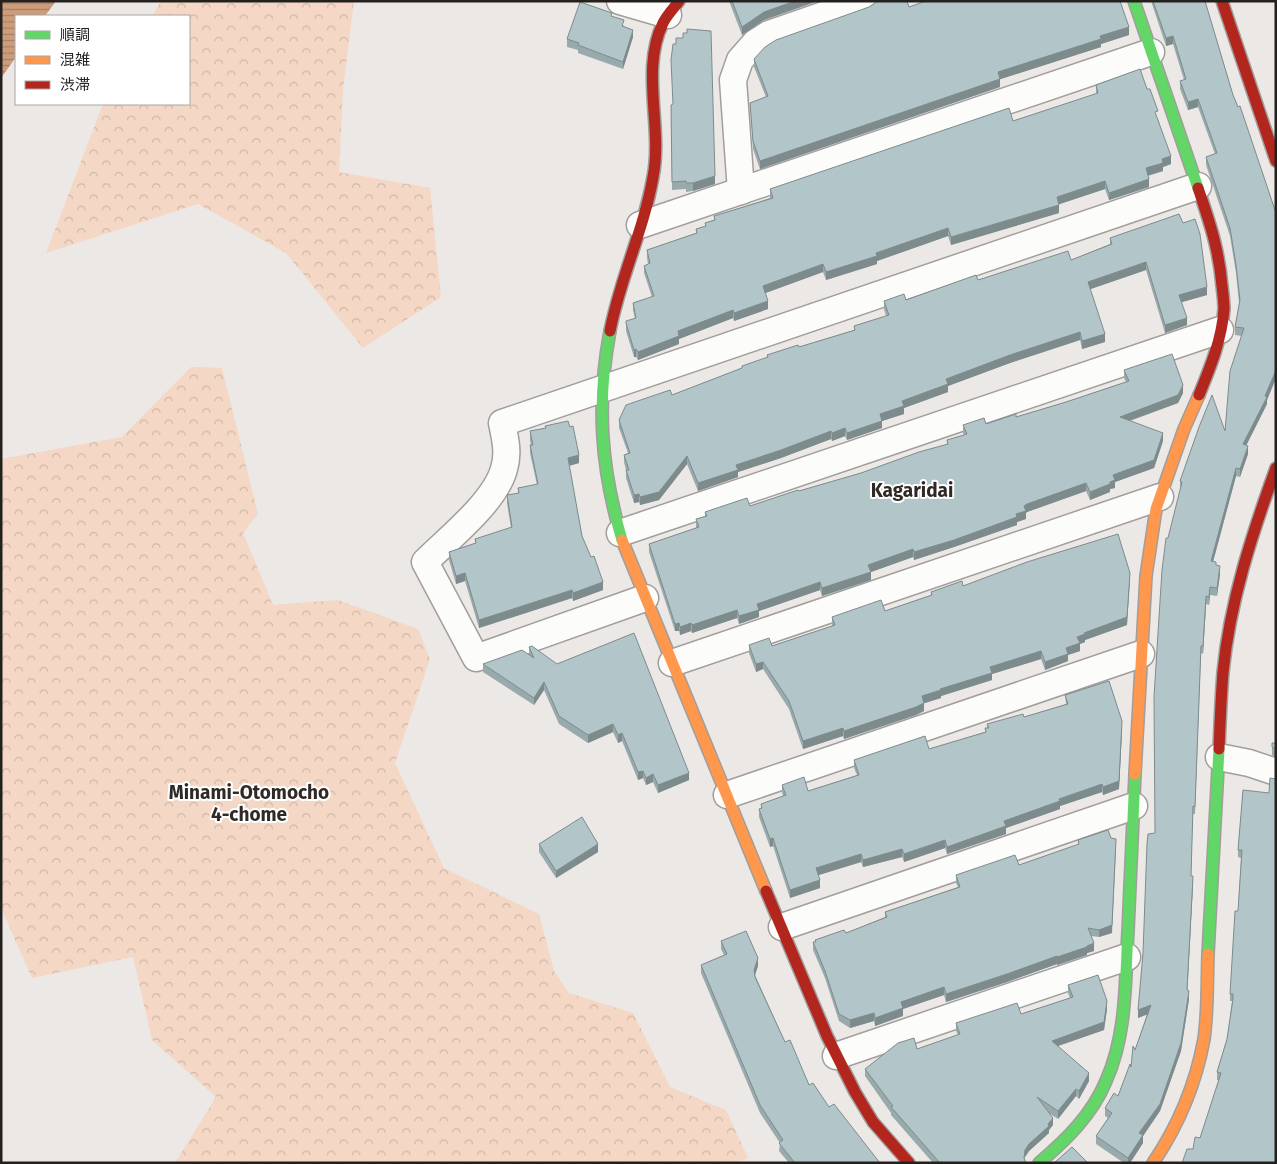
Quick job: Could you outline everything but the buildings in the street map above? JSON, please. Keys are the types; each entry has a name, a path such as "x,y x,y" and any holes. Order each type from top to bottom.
{"street":[{"path":"620,1 674,8 663,23 656,46 652,72 657,132 656,158 651,185 609,334 603,388 602,416 607,480 620,533 645,598 836,1056 873,1122 909,1163"},
{"path":"741,191 733,80 740,60 755,43 769,34 864,1"},
{"path":"1039,1163 1078,1127 1100,1095 1109,1074 1119,1038 1127,957 1146,576 1156,509 1184,429 1209,371 1224,309 1216,238 1134,1"},
{"path":"1222,1 1276,161"},
{"path":"640,225 1152,52"},
{"path":"645,598 476,658 425,562 481,506 500,480 504,468 507,444 502,423 1198,186"},
{"path":"620,533 1220,330"},
{"path":"1153,1163 1164,1148 1183,1112 1196,1073 1204,1037 1223,673 1229,626 1239,580 1276,468"},
{"path":"672,663 1160,497"},
{"path":"727,795 1141,654"},
{"path":"1219,757 1249,763 1276,772"},
{"path":"782,927 1134,806"},
{"path":"836,1056 1127,957"}],"green space":[{"path":"161,1 354,1 343,89 339,172 430,188 441,297 363,348 286,253 198,204 46,253 103,105 190,105 190,15 153,15"},
{"path":"191,367 222,368 258,514 243,533 273,605 338,600 418,629 430,659 395,763 444,868 539,914 554,971 569,993 633,1013 670,1087 726,1110 748,1158 738,1163 175,1163 216,1097 152,1040 133,957 32,978 1,908 1,459 122,437"}],"shaded area":[{"path":"1,1 56,1 46,15 15,15 15,58 1,78"}],"traffic: fast":[{"path":"1134,1 1198,188"},
{"path":"610,331 603,385 603,436 609,487 622,540"},
{"path":"1208,954 1219,749"},
{"path":"1039,1163 1086,1116 1106,1081 1118,1045 1124,1008 1135,774"}],"traffic: slow":[{"path":"1135,774 1146,576 1156,509 1184,429 1199,395"},
{"path":"622,540 766,891"},
{"path":"1153,1163 1185,1104 1201,1055 1206,1018 1208,954"}],"traffic: jam":[{"path":"610,331 614,311 644,216 653,177 656,138 652,79 656,41 663,23 679,1"},
{"path":"1222,1 1276,161"},
{"path":"1198,188 1216,248 1221,273 1224,309 1218,342 1199,395"},
{"path":"1219,749 1223,672 1231,619 1243,568 1276,468"},
{"path":"766,891 827,1036 855,1092 873,1122 909,1163"}],"district":[{"name":"Kagaridai","path":"912,490"},
{"name":"Minami-Otomocho 4-chome","path":"249,803"}]}
